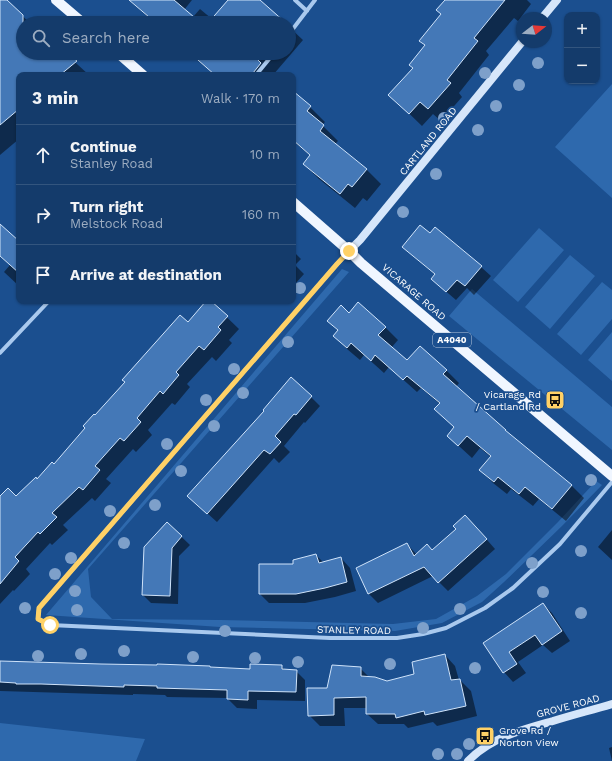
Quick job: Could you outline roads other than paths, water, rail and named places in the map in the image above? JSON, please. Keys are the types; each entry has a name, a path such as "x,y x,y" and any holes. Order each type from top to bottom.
{"main road":[{"path":"56,0 75,16"},
{"path":"126,60 140,72"},
{"name":"VICARAGE ROAD","path":"296,205 454,343 612,476"}],"street":[{"path":"295,0 307,11"},
{"path":"296,25 315,0"},
{"path":"547,12 557,0"},
{"name":"CARTLAND ROAD","path":"349,251 360,240 517,48"},
{"path":"258,72 268,60"},
{"name":"STANLEY ROAD","path":"349,251 39,608 38,619 50,625 330,638 398,638 423,634 446,628 485,608 513,588 560,544 612,482"},
{"path":"0,353 47,304"},
{"name":"GROVE ROAD","path":"468,761 483,747 521,729 612,704"}],"place":[{"name":"Vicarage Rd / Cartland Rd","path":"555,400"},
{"name":"Grove Rd / Norton View","path":"485,736"}]}
